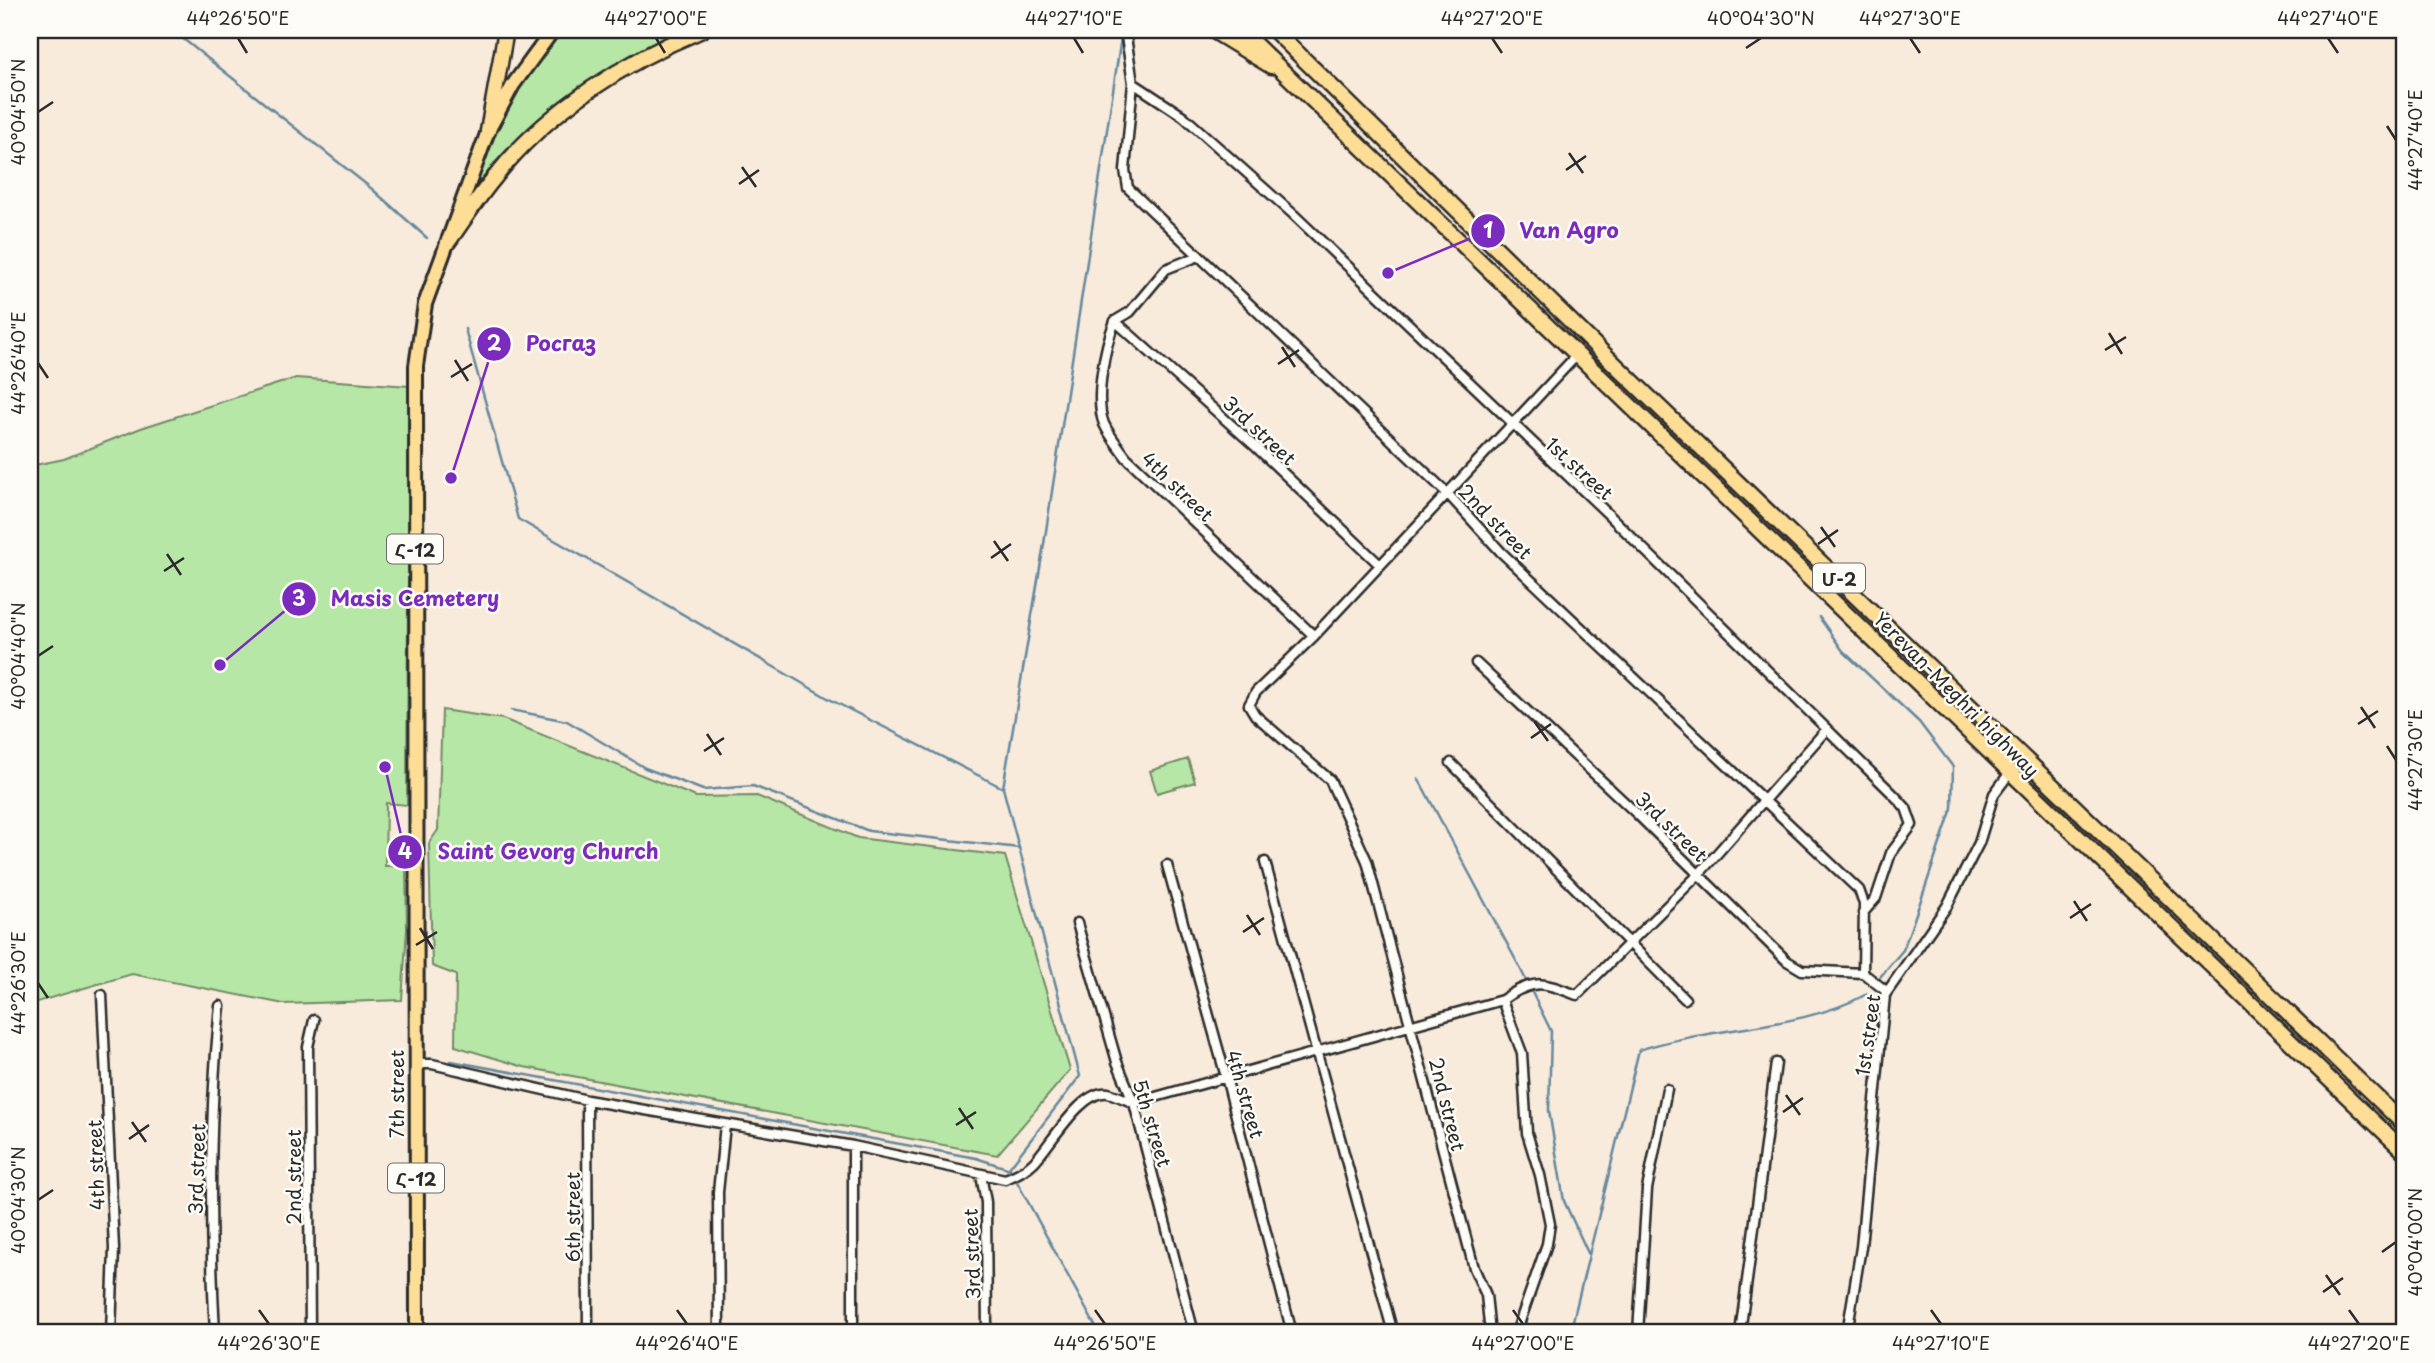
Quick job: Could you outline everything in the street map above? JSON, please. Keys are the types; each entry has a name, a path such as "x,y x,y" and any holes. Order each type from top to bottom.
{"highway":[{"path":"488,131 506,30"},
{"path":"448,242 496,175 589,89 649,52 702,30"},
{"path":"1212,30 1262,62 1282,71"},
{"name":"Yerevan-Meghri highway","path":"1240,30 2405,1152"},
{"name":"Yerevan-Meghri highway","path":"1273,30 1609,359 2405,1125"}],"main road":[{"name":"Հ-12","path":"448,242 488,131 513,85 553,30"},
{"name":"7th street","path":"417,1333 416,366 425,304 448,242"}],"street":[{"name":"2nd street","path":"1125,30 1133,83 1125,170 1128,188 1448,494 1501,552 1858,890 1863,914 1863,973"},
{"name":"1st street","path":"1133,83 1183,116 1217,145 1512,423 1900,801 1912,825 1891,853 1875,898 1863,914"},
{"path":"1115,321 1130,312 1166,270 1199,256"},
{"name":"3rd street","path":"1115,321 1256,447 1380,565"},
{"name":"4th street","path":"1115,321 1105,346 1102,412 1105,425 1126,457 1314,636"},
{"path":"1314,636 1576,356"},
{"name":"2nd street","path":"1314,636 1256,692 1249,705 1255,715 1330,780 1367,861 1474,1268 1486,1295 1490,1333"},
{"name":"3rd street","path":"1476,663 1787,961 1802,970 1863,973"},
{"path":"415,1064 432,1064 587,1100 853,1146 1005,1179 1018,1174 1034,1162 1064,1123 1094,1095 1107,1093 1134,1103 1502,1000 1523,986 1539,982 1577,995 1699,874 1826,729"},
{"path":"1451,763 1685,999"},
{"name":"1st street","path":"1847,1333 1861,1247 1886,990 1947,906 1979,843 1994,794 2010,774"},
{"path":"1265,862 1393,1333"},
{"name":"4th street","path":"1167,865 1226,1077 1292,1333"},
{"name":"5th street","path":"1077,923 1117,1062 1134,1103 1194,1333"},
{"path":"1863,973 1886,990"},
{"name":"4th street","path":"102,995 114,1248 111,1333"},
{"path":"1502,1000 1522,1053 1527,1133 1540,1175 1550,1224 1547,1244 1517,1333"},
{"name":"3rd street","path":"215,1333 210,1231 215,1056 220,1006"},
{"name":"2nd street","path":"310,1333 308,1047 314,1020"},
{"path":"1740,1333 1776,1063"},
{"path":"1638,1333 1647,1189 1667,1089"},
{"name":"6th street","path":"587,1100 588,1333"},
{"path":"719,1333 718,1192 725,1125"},
{"path":"853,1146 853,1333"},
{"name":"3rd street","path":"981,1175 986,1202 987,1333"}],"green space":[{"path":"560,30 700,30 591,81 494,163 469,199 496,131 517,88"},
{"path":"296,378 409,386 407,805 386,803 385,866 406,866 407,929 402,1000 284,1004 132,974 30,1004 30,466 64,459 141,428"},
{"path":"442,710 503,719 696,797 757,796 858,838 1005,856 1070,1070 997,1155 524,1067 455,1046 456,975 432,966 429,843 438,830"},
{"path":"1188,759 1195,782 1157,793 1150,771"}],"waterway":[{"path":"172,30 372,189 427,238"},
{"path":"1003,788 1044,544 1121,38"},
{"path":"465,329 518,519 833,701 1003,788 1080,1076 1009,1168"},
{"path":"1819,617 1843,651 1919,722 1953,767 1952,808 1922,897 1903,950 1880,977"},
{"path":"511,710 567,721 645,768 703,790 753,786 869,831 1019,848"},
{"path":"1418,778 1551,1031 1549,1111 1564,1201 1588,1253"},
{"path":"1570,1333 1639,1050 1696,1036 1814,1015 1867,994"},
{"path":"451,1061 976,1158 1010,1169"},
{"path":"1015,1178 1099,1333"}],"place":[{"name":"Van Agro","path":"1388,273"},
{"name":"Росгаз","path":"451,478"},
{"name":"Masis Cemetery","path":"220,665"},
{"name":"Saint Gevorg Church","path":"385,767"}]}
